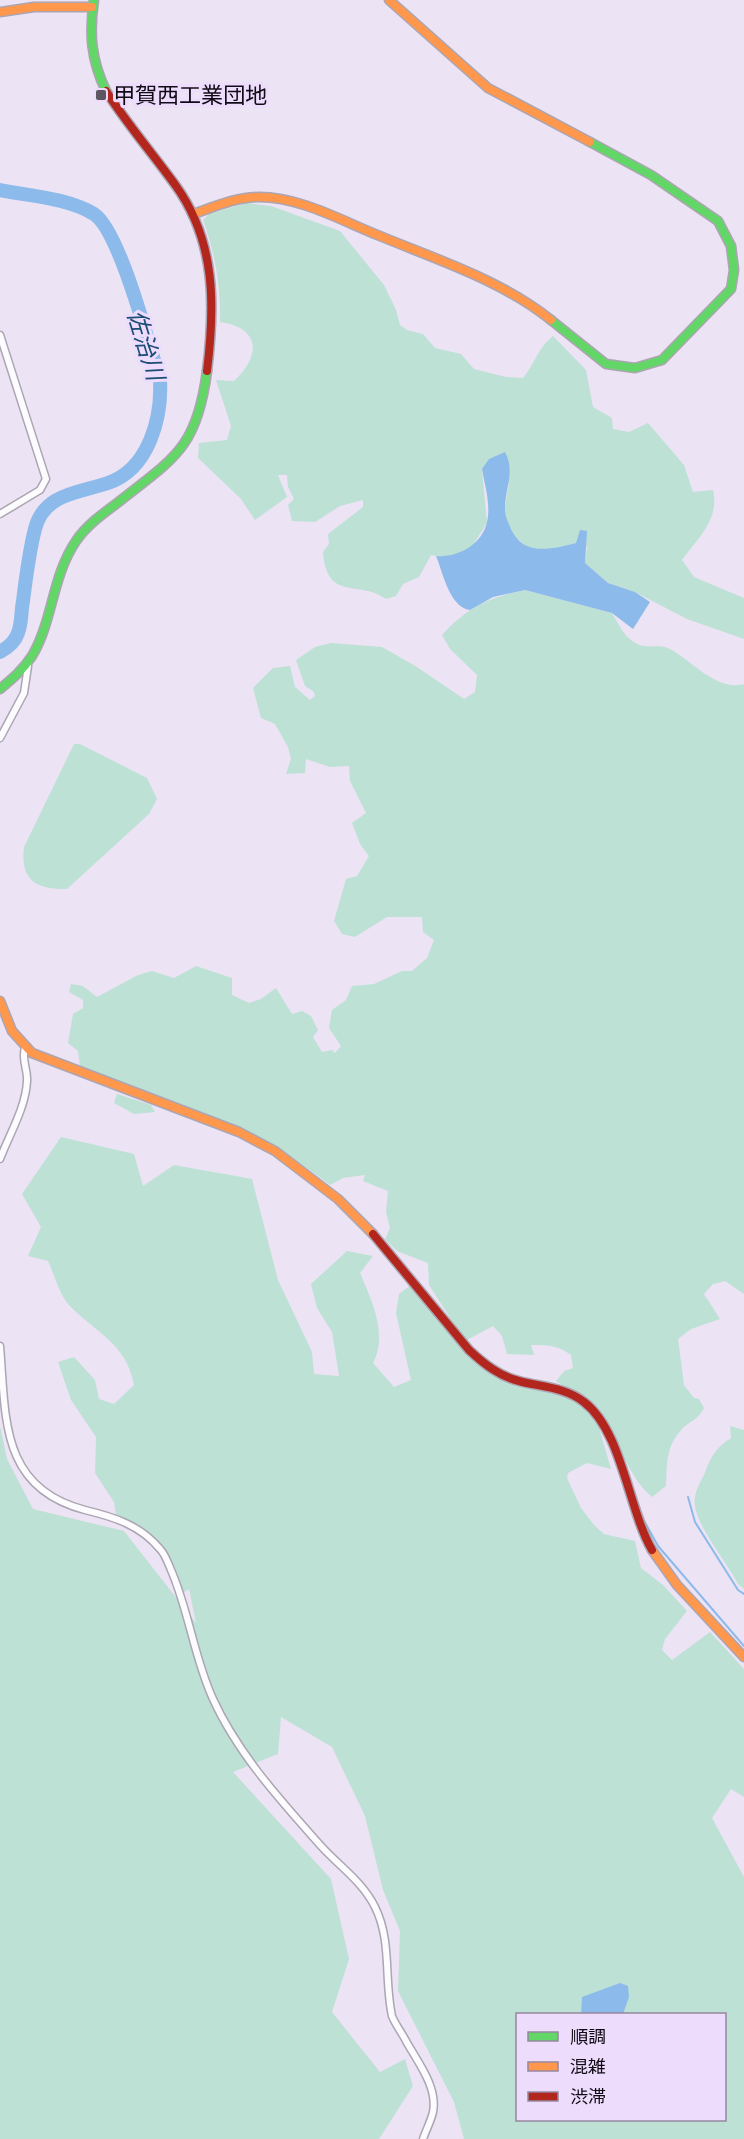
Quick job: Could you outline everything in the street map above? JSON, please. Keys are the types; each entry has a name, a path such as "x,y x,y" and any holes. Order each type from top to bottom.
{"street":[{"path":"193,214 230,201 259,197 299,203 494,283 531,304 606,364 635,368 662,360 731,289 734,270 731,246 718,220 651,175 488,88 389,0"},
{"path":"0,12 93,3 92,54 102,87 168,174 193,214 207,253 214,308 202,408 195,428 171,459 87,527 75,542 66,561 43,632 28,666 24,693 0,738"},
{"path":"0,334 46,479 39,490 0,513"},
{"path":"0,689 14,680 28,666"},
{"path":"0,1001 12,1031 25,1048 64,1067 263,1143 339,1199 369,1227 469,1350 481,1361 506,1377 554,1386 583,1401 595,1412 605,1428 635,1517 646,1540 682,1589 744,1657"},
{"path":"0,1159 27,1082 23,1056 25,1048"},
{"path":"0,1346 4,1409 9,1435 26,1476 46,1495 70,1506 129,1524 162,1550 178,1588 212,1697 227,1725 263,1779 326,1851 366,1890 376,1909 386,1945 393,2017 433,2094 434,2111 423,2139"}],"green space":[{"path":"247,203 271,206 340,231 384,285 396,310 400,325 407,330 423,334 435,348 461,354 474,369 506,377 523,378 543,346 553,336 586,370 593,407 612,418 613,429 629,432 648,423 684,465 693,492 713,490 713,510 710,519 701,536 682,560 694,577 744,598 744,639 687,619 635,592 608,583 585,563 587,546 576,543 550,549 531,550 514,536 504,513 509,483 482,469 487,523 471,548 450,558 431,555 419,577 403,584 396,596 386,599 376,593 338,584 331,578 326,568 323,552 329,544 328,534 363,507 363,500 340,506 315,522 292,521 288,505 294,499 288,487 287,475 278,475 287,497 255,520 241,499 198,458 199,443 227,440 231,426 216,380 234,381 243,372 252,353 250,337 243,330 220,322 216,270 203,220 209,214"},
{"path":"525,590 612,613 625,634 636,644 665,647 714,679 734,685 744,684 744,1294 725,1281 713,1284 704,1294 720,1319 691,1329 678,1339 684,1385 694,1398 699,1399 704,1408 677,1434 668,1455 666,1486 652,1497 628,1466 612,1431 595,1404 556,1381 564,1371 573,1368 571,1355 557,1347 537,1345 531,1345 534,1355 507,1354 502,1336 493,1326 467,1340 463,1338 429,1285 428,1263 397,1251 385,1239 390,1228 386,1212 388,1191 363,1181 365,1175 343,1178 330,1185 272,1147 210,1117 80,1067 78,1051 68,1043 73,1014 83,1008 83,1000 69,992 71,984 83,986 97,997 138,975 152,971 174,978 196,966 232,978 232,995 249,1003 261,999 276,988 292,1014 302,1011 311,1016 318,1030 313,1037 322,1052 332,1050 335,1053 341,1046 329,1028 332,1010 346,1000 352,986 374,984 402,971 412,971 427,958 434,940 423,932 422,917 387,917 355,937 342,934 334,921 346,879 357,876 369,856 360,844 352,823 366,813 350,781 349,766 330,767 306,759 305,773 286,774 291,759 288,747 275,724 261,718 253,688 273,668 290,666 295,687 310,700 315,696 314,692 305,686 296,660 315,647 331,643 382,647 417,667 464,699 475,692 477,675 450,649 442,635 461,617 479,605 500,596"},
{"path":"74,744 80,744 147,778 157,799 149,814 67,889 47,888 32,881 28,875 23,858 24,847"},
{"path":"117,1094 151,1105 155,1112 134,1114 114,1103"},
{"path":"61,1137 134,1154 143,1186 174,1165 252,1179 278,1280 312,1352 314,1374 339,1376 332,1332 317,1308 311,1284 347,1251 373,1256 360,1273 377,1318 379,1330 377,1352 373,1363 394,1387 411,1380 396,1313 399,1294 411,1285 472,1360 499,1379 523,1387 544,1388 577,1401 598,1424 611,1469 587,1463 568,1473 567,1478 581,1508 594,1525 604,1534 635,1541 641,1568 663,1585 687,1611 665,1639 662,1650 672,1660 710,1632 744,1669 744,1797 731,1789 712,1818 744,1877 744,2139 464,2139 454,2102 398,1991 400,1931 383,1890 365,1816 332,1747 281,1717 278,1754 233,1772 331,1879 349,1959 332,2012 380,2072 405,2059 413,2086 379,2139 0,2139 0,1426 7,1459 33,1509 124,1531 196,1623 189,1589 183,1593 172,1566 160,1546 143,1530 116,1515 114,1502 95,1473 96,1437 71,1400 58,1362 74,1357 95,1380 99,1399 114,1404 134,1385 130,1370 117,1348 65,1300 48,1261 28,1256 41,1227 22,1194"},
{"path":"730,1426 744,1430 744,1589 738,1584 701,1524 695,1502 697,1490 711,1458 721,1445 731,1438"}],"water":[{"path":"505,452 510,474 505,513 517,538 523,544 531,547 548,549 576,543 580,530 587,531 585,563 608,583 635,592 650,602 633,629 612,613 525,590 493,597 470,610 463,608 452,597 436,556 460,552 480,537 487,522 488,509 482,469 489,459"},
{"path":"620,1983 628,1986 629,1997 623,2013 581,2013 582,1997"}],"waterway":[{"name":"佐治川","path":"0,190 72,204 94,214 104,225 114,242 133,291 160,380 155,426 143,454 134,466 122,476 108,483 75,492 54,501 40,517 29,556 17,636 0,652"},
{"path":"688,1497 695,1522 738,1590 744,1594"},
{"path":"642,1517 658,1546 744,1646"}],"traffic: fast":[{"path":"94,0 92,46 106,91"},
{"path":"551,320 606,364 635,368 662,360 731,289 734,270 731,246 718,221 651,175 590,142"},
{"path":"0,689 21,670 32,656 44,628 62,569 76,541 99,517 153,475 180,450 197,418 207,371"}],"traffic: slow":[{"path":"389,0 488,88 590,142"},
{"path":"0,12 34,7 92,7"},
{"path":"193,214 250,197 275,198 306,205 490,282 532,306 551,320"},
{"path":"0,1001 12,1031 32,1053 239,1132 275,1151 338,1199 373,1234"},
{"path":"652,1550 677,1585 744,1657"}],"traffic: jam":[{"path":"106,91 176,186 199,229 210,275 211,323 207,371"},
{"path":"373,1234 469,1350 480,1360 498,1373 512,1379 569,1393 584,1402 597,1415 616,1450 652,1550"}],"place":[{"name":"甲賀西工業団地","path":"101,95"}]}
